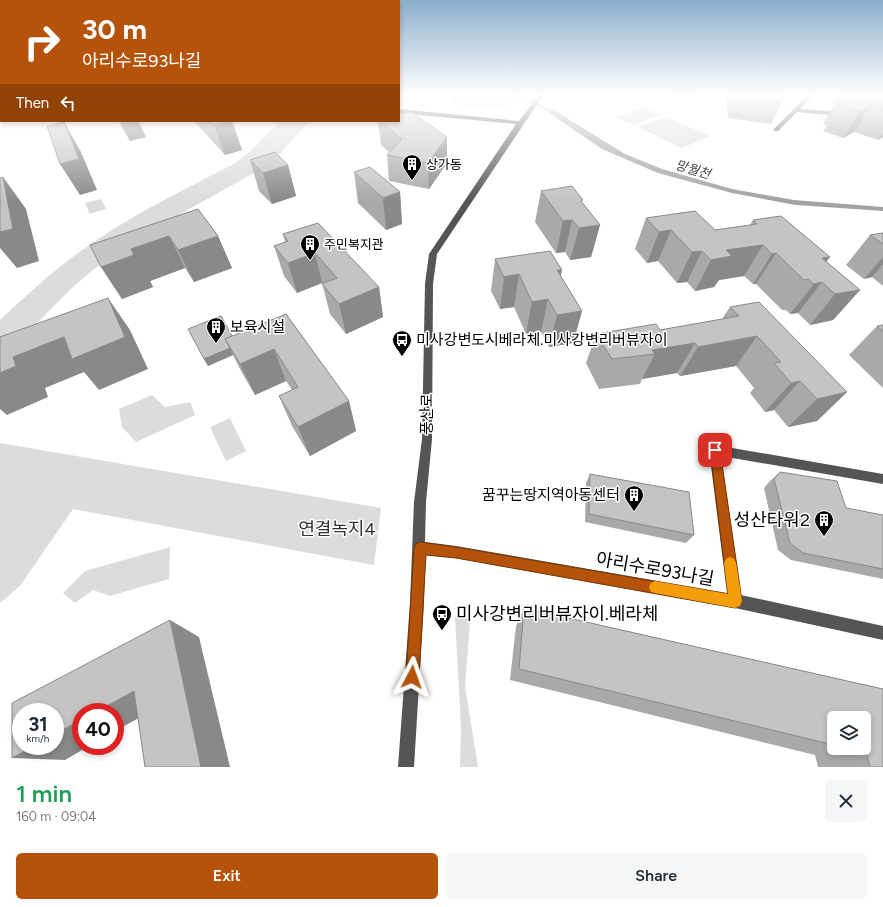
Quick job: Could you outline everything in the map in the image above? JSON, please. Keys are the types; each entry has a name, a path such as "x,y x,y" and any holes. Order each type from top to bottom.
{"street":[{"name":"풍산로","path":"406,767 420,548 420,502 428,439 427,347 429,284 433,254 516,130"},
{"path":"735,601 715,450 883,479"},
{"name":"아리수로93나길","path":"420,548 464,554 735,601 883,633"}],"green space":[{"path":"272,130 301,130 279,155 265,167 146,233 94,269 73,287 0,360 0,320 44,280 79,252 108,232 237,162 252,150"},
{"path":"644,130 696,130 710,136 682,148"},
{"path":"101,199 106,209 90,214 85,203"},
{"path":"152,395 165,407 190,402 195,415 136,442 122,427 119,409"},
{"path":"230,418 246,451 226,461 210,427"},
{"name":"연결녹지4","path":"0,443 381,508 374,565 73,509 20,586 0,603"},
{"path":"170,547 169,579 110,596 93,590 75,603 63,593 85,571"},
{"path":"471,610 465,686 478,767 460,767 461,728 455,618"}],"shaded area":[{"path":"574,130 586,130 625,154 662,169 732,189 794,200 883,207 883,211 796,205 732,193 658,173 602,149"}],"building":[{"path":"48,130 67,130 79,159 60,164"},
{"path":"391,130 437,130 447,137 428,163 387,155 402,139"},
{"path":"275,152 288,165 263,173 250,160"},
{"path":"370,167 400,192 383,198 354,172"},
{"path":"3,177 13,229 0,232 0,178"},
{"path":"572,186 583,200 581,201 600,225 579,228 572,220 563,221 541,191"},
{"path":"198,209 218,236 178,250 169,236 131,249 134,255 101,267 90,245"},
{"path":"695,211 715,230 757,224 753,220 781,216 830,257 822,258 860,290 835,294 822,282 814,284 808,279 804,280 776,253 772,254 763,245 726,250 732,256 711,260 702,251 692,252 671,230 659,232 646,218"},
{"path":"318,223 379,287 339,304 322,284 337,278 315,253 288,263 274,246 288,241 283,234"},
{"path":"883,233 883,244 870,235"},
{"path":"550,251 562,270 557,270 582,311 557,315 548,299 532,302 519,274 504,277 495,259"},
{"path":"108,298 125,337 72,359 64,337 13,357 16,366 0,373 0,337"},
{"path":"759,302 847,392 817,399 800,381 791,383 774,363 781,362 757,336 698,347 695,343 652,350 655,354 612,359 596,334 656,324 660,330 739,316 730,307"},
{"path":"286,314 349,401 298,427 279,396 298,387 274,349 240,364 225,339"},
{"name":"보육시설","path":"221,316 232,336 225,339 230,348 204,359 188,329"},
{"path":"883,325 883,331 877,326"},
{"name":"성산타워2","path":"780,472 837,481 846,508 883,515 883,569 803,553 790,543 774,479"},
{"name":"꿈꾸는땅지역아동센터","path":"590,474 689,492 694,535 589,514"},
{"path":"524,608 883,689 883,767 870,767 867,755 871,755 871,711 827,711 827,743 519,669"},
{"path":"170,620 201,767 145,767 134,691 112,703 72,703 72,725 64,729 64,703 12,703"}],"slow traffic":[{"path":"655,587 735,601 730,563"}],"place":[{"name":"상가동","path":"412,181"},
{"name":"주민복지관","path":"310,261"},
{"name":"보육시설","path":"216,344"},
{"name":"미사강변도시베라체.미사강변리버뷰자이","path":"402,357"},
{"name":"꿈꾸는땅지역아동센터","path":"634,512"},
{"name":"성산타워2","path":"824,537"},
{"name":"미사강변리버뷰자이.베라체","path":"442,631"}],"route":[{"path":"412,677 418,603 420,548 456,552 735,601 715,450"}],"water label":[{"name":"망월천","path":"693,169"}]}
